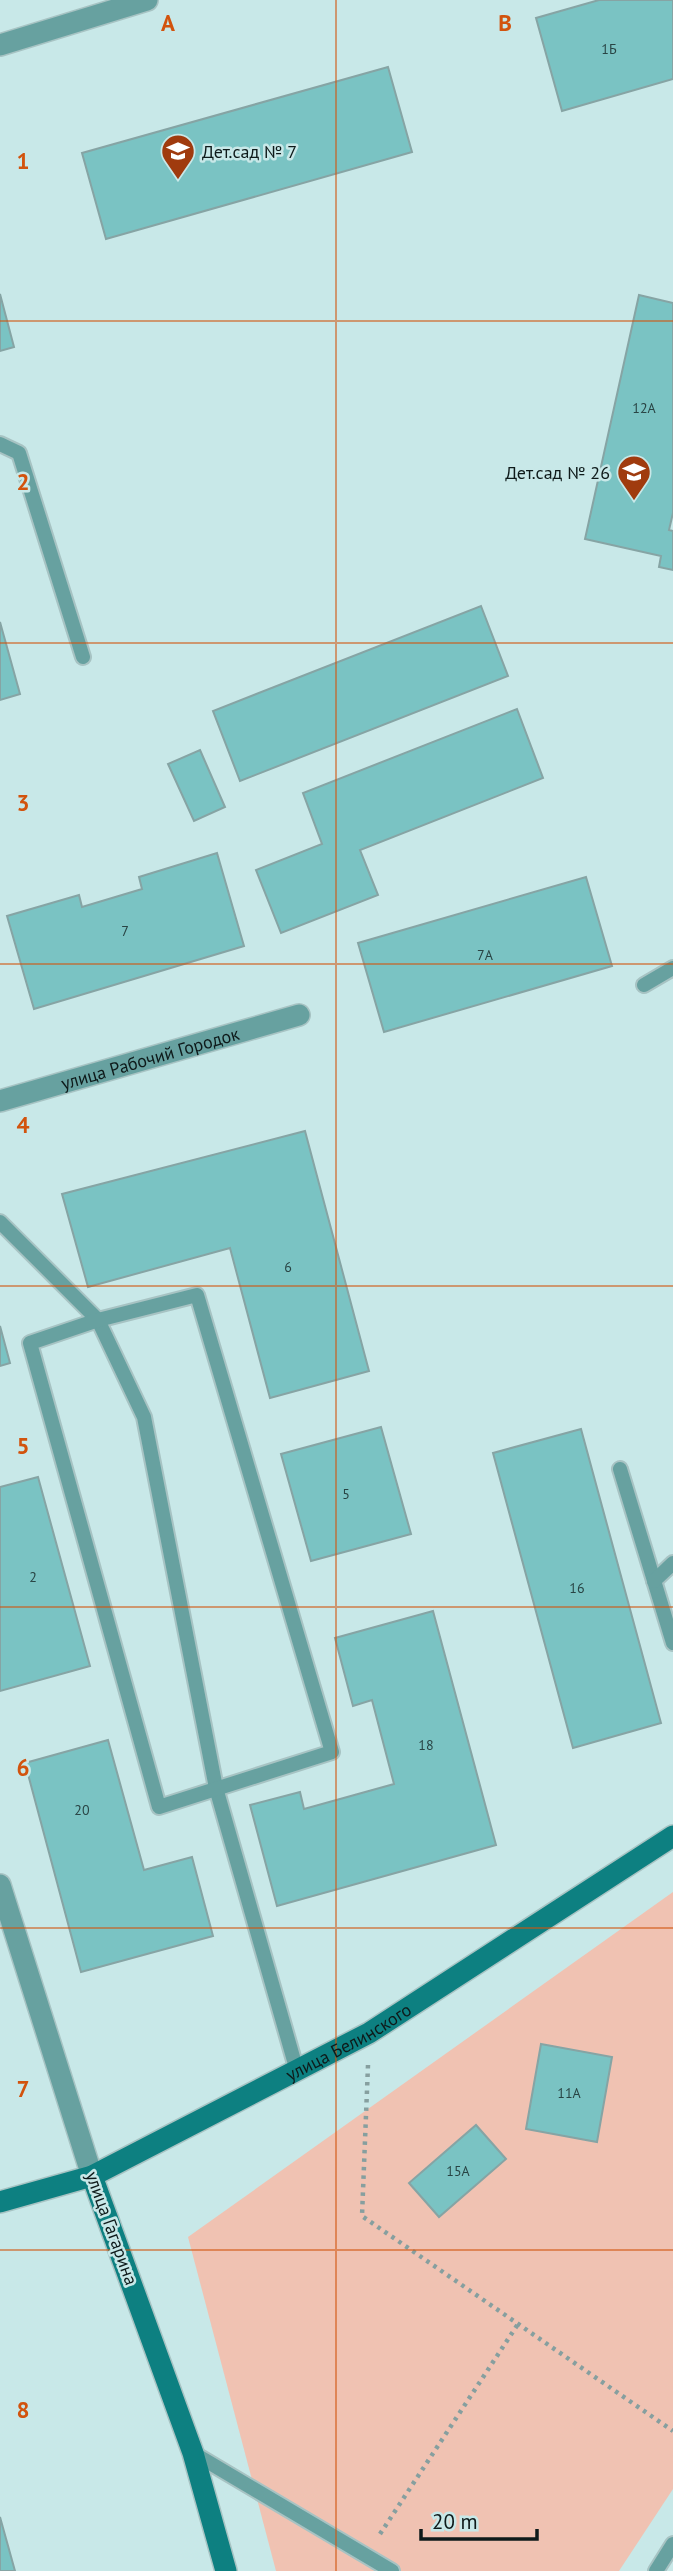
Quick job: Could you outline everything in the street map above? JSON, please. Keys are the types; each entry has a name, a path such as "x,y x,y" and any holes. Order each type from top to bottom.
{"street":[{"path":"0,45 147,0"},
{"name":"улица Рабочий Городок","path":"0,1101 299,1014"},
{"name":"улица Белинского","path":"0,2202 92,2176 369,2033 673,1836"},
{"name":"улица Гагарина","path":"0,1885 92,2176 194,2452 226,2571"}],"lane":[{"path":"0,444 19,453 83,657"},
{"path":"644,985 673,968"},
{"path":"0,1222 98,1320 144,1418 216,1788 297,2071"},
{"path":"197,1295 332,1752 159,1808 30,1343 98,1320 197,1295"},
{"path":"620,1469 673,1643"},
{"path":"654,1581 673,1563"},
{"path":"194,2452 392,2571"},
{"path":"656,2571 673,2544"}],"path":[{"path":"369,2033 362,2216 673,2431"},
{"path":"367,2555 518,2323"}],"shaded area":[{"path":"673,1892 673,2489 619,2571 276,2571 188,2237"}],"building":[{"path":"599,0 673,0 673,79 562,111 536,18"},
{"path":"388,67 412,152 106,239 82,153"},
{"path":"0,294 14,347 0,351"},
{"path":"639,295 673,303 673,513 669,530 673,531 673,570 659,567 661,556 585,539"},
{"path":"481,606 508,676 240,781 213,711"},
{"path":"0,622 20,694 0,700"},
{"path":"517,709 543,778 360,850 378,895 281,933 256,870 322,844 303,793"},
{"path":"200,750 225,807 194,821 168,764"},
{"path":"217,853 244,946 34,1009 7,916 79,895 82,907 142,889 139,877"},
{"path":"586,877 612,966 384,1032 358,943"},
{"path":"305,1131 369,1371 270,1398 230,1248 88,1287 62,1194"},
{"path":"0,1326 10,1363 0,1366"},
{"path":"381,1427 411,1534 311,1561 281,1454"},
{"path":"581,1429 661,1723 573,1748 493,1453"},
{"path":"38,1477 90,1666 0,1691 0,1487"},
{"path":"433,1611 496,1845 277,1906 250,1805 300,1792 304,1809 394,1784 372,1700 353,1706 335,1638"},
{"path":"108,1740 144,1870 192,1857 213,1936 81,1972 25,1763"},
{"path":"541,2044 612,2057 597,2142 526,2129"},
{"path":"476,2125 506,2159 439,2217 409,2183"},
{"path":"0,2517 15,2571 0,2571"}],"place":[{"name":"Дет.сад № 7","path":"178,181"},
{"name":"Дет.сад № 26","path":"634,502"}]}
